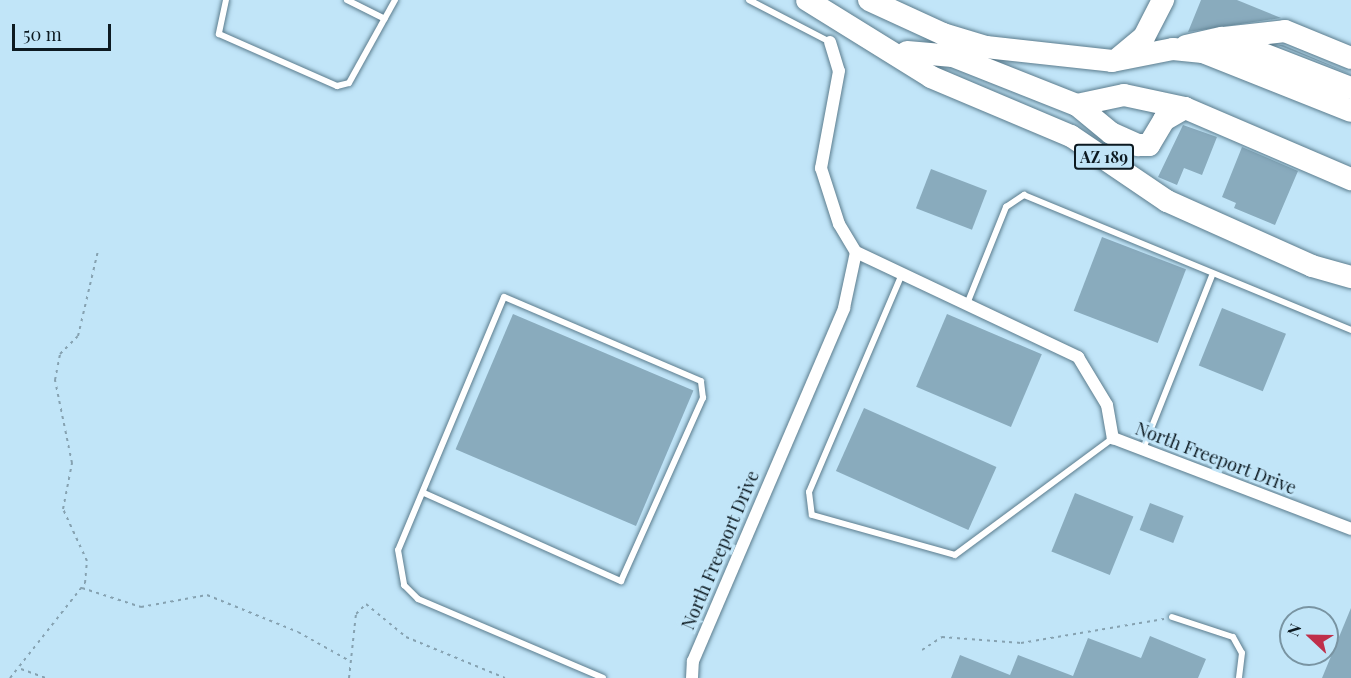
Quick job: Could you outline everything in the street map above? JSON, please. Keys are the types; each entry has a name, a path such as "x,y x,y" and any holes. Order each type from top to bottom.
{"highway":[{"name":"AZ 189","path":"807,0 884,43 932,77 1037,120 1107,159 1167,201 1303,262 1351,277"},
{"path":"1112,61 1144,38 1163,0"},
{"path":"861,30 873,1 943,34 986,46 1112,61 1222,38 1285,31 1351,58"},
{"path":"1222,38 1349,105"},
{"name":"AZ 189","path":"884,43 1076,121 1107,159"},
{"path":"1173,49 1203,52 1349,105"},
{"name":"AZ 189","path":"907,52 953,56 1077,105 1111,133 1138,145 1149,145 1164,120 1185,108"},
{"path":"1077,105 1124,95 1185,108 1351,178"}],"street":[{"path":"830,42 839,71 821,168 839,224 856,252"},
{"name":"North Freeport Drive","path":"692,678 693,661 844,308 856,252 1078,357 1107,405 1113,438 1351,529"}],"lane":[{"path":"226,0 219,34 337,86 349,83 395,0"},
{"path":"340,0 347,0 385,19"},
{"path":"749,0 830,42"},
{"path":"967,304 1006,207 1024,195 1212,276 1351,330"},
{"path":"902,274 809,492 812,515 955,555 1113,438"},
{"path":"1143,450 1212,276"},
{"path":"424,493 621,581 703,398 701,381 504,297 424,493 398,550 404,585 418,599 603,678"},
{"path":"1172,617 1233,637 1242,653 1239,678"}],"path":[{"path":"10,678 21,669 81,588 87,561 63,510 72,463 55,380 60,354 78,336 98,251"},
{"path":"81,588 141,607 207,594 298,632 348,660"},
{"path":"349,678 348,660 356,614 366,604 406,637 505,678"},
{"path":"922,650 942,637 1021,643 1172,617"},
{"path":"21,669 46,678"}],"building":[{"path":"1201,0 1237,0 1281,18 1188,32"},
{"path":"1278,45 1283,45 1351,74"},
{"path":"1183,125 1217,137 1202,175 1184,168 1177,185 1158,177"},
{"path":"1242,147 1298,171 1275,225 1234,208 1236,203 1222,197"},
{"path":"931,169 987,191 972,230 916,208"},
{"path":"1102,237 1186,269 1158,343 1074,311"},
{"path":"1222,308 1286,334 1263,391 1199,365"},
{"path":"513,314 693,391 636,526 456,449"},
{"path":"947,314 1042,354 1011,427 916,387"},
{"path":"864,408 996,467 968,530 836,471"},
{"path":"1075,493 1133,517 1110,575 1051,551"},
{"path":"1150,503 1184,516 1173,543 1140,530"},
{"path":"1351,608 1351,678 1322,678 1327,666 1339,666 1339,637"},
{"path":"1150,636 1206,659 1198,678 951,678 960,655 1010,675 1018,655 1073,676 1088,638 1141,658"}]}
